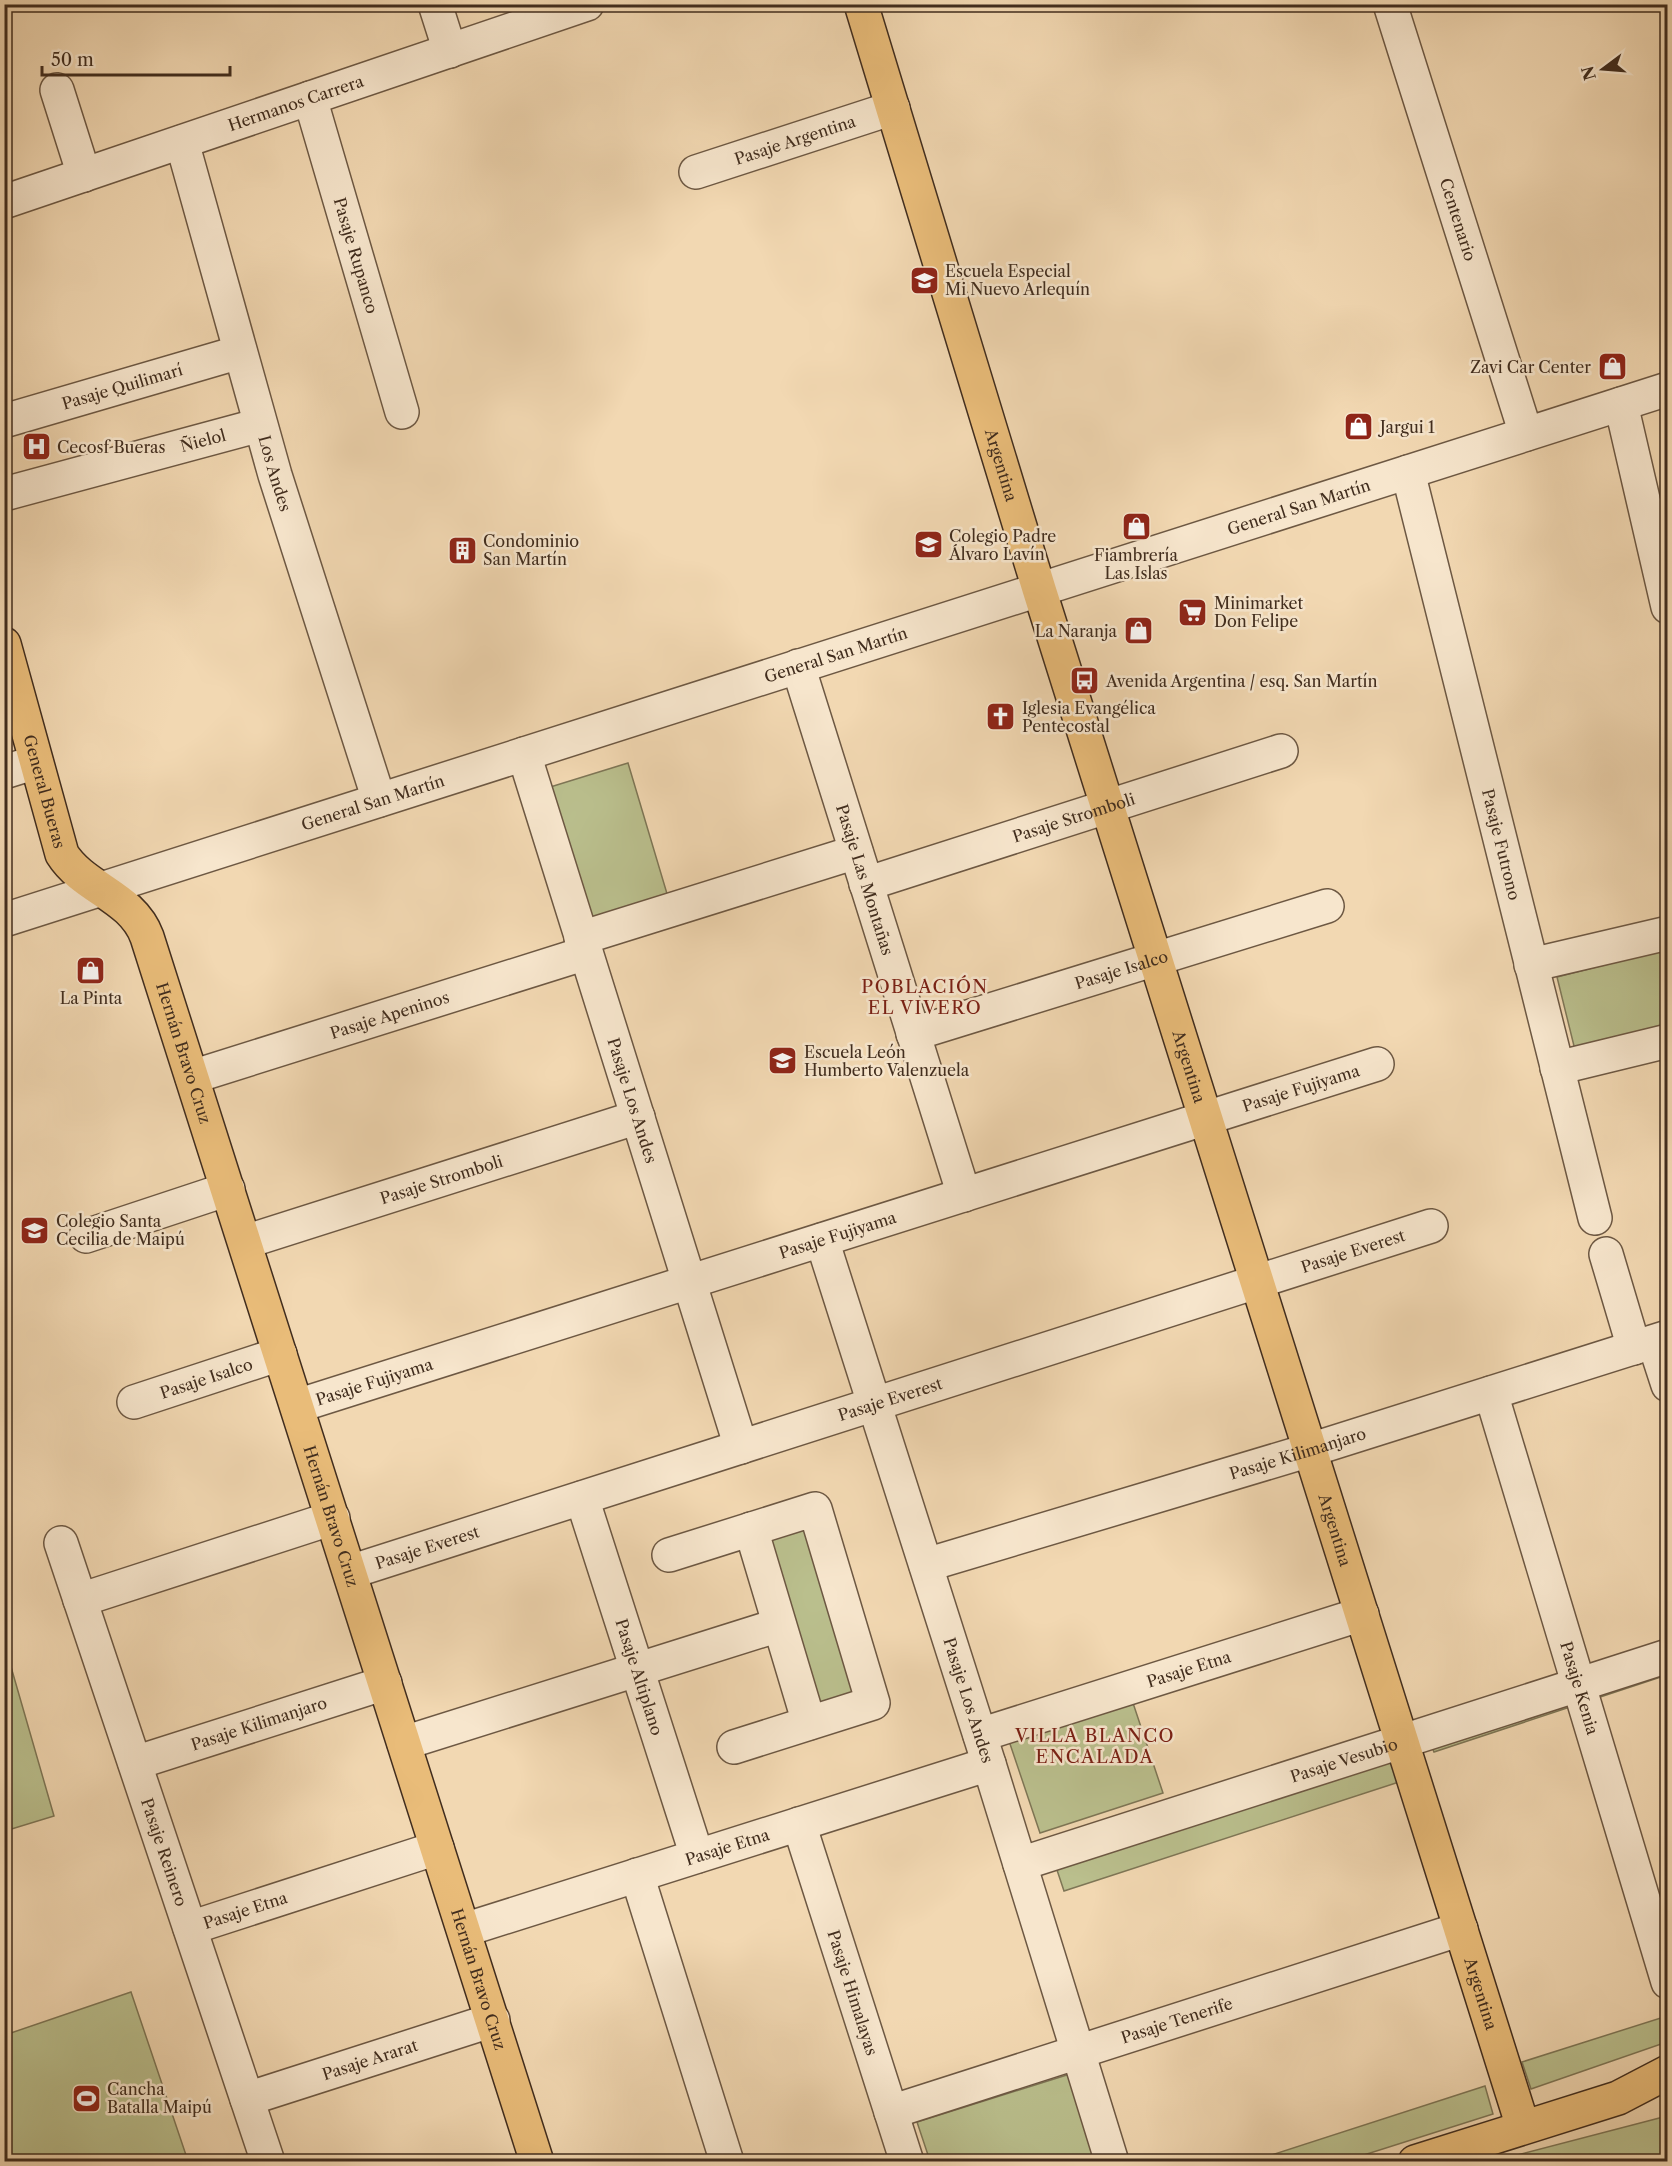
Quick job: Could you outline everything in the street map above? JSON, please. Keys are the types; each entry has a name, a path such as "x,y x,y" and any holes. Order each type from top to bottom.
{"main road":[{"name":"Argentina","path":"861,4 1039,589 1524,2127"},
{"name":"General Bueras","path":"4,644 62,854 75,871 100,889"},
{"name":"Hernán Bravo Cruz","path":"100,889 131,910 144,928 537,2162"},
{"path":"1415,2162 1460,2155 1524,2127 1618,2098 1668,2073"},
{"path":"1618,2098 1668,2092"}],"street":[{"path":"435,4 450,51"},
{"name":"Centenario","path":"1390,4 1526,434"},
{"name":"Hermanos Carrera","path":"4,202 450,51 572,7"},
{"path":"57,90 84,175"},
{"name":"Pasaje Rupanco","path":"310,98 402,412"},
{"name":"Pasaje Argentina","path":"696,172 894,108"},
{"name":"Los Andes","path":"182,142 260,425 379,800"},
{"name":"Pasaje Quilimarí","path":"4,421 240,352"},
{"name":"General San Martín","path":"4,920 1668,389"},
{"path":"1621,404 1668,607"},
{"name":"Ñielol","path":"4,494 260,425"},
{"name":"Pasaje Futrono","path":"1408,472 1595,1218"},
{"name":"Pasaje Las Montañas","path":"798,666 964,1195"},
{"name":"Pasaje Stromboli","path":"866,884 1281,752"},
{"name":"Pasaje Los Andes","path":"524,754 741,1447"},
{"path":"4,771 36,762"},
{"name":"Pasaje Apeninos","path":"192,1077 856,852"},
{"name":"Pasaje Isalco","path":"913,1034 1327,906"},
{"path":"1531,965 1668,933"},
{"path":"1557,1068 1668,1041"},
{"name":"Pasaje Fujiyama","path":"297,1406 1377,1064"},
{"name":"Pasaje Stromboli","path":"245,1242 638,1118"},
{"path":"86,1236 228,1190"},
{"name":"Pasaje Everest","path":"350,1572 1431,1226"},
{"name":"Pasaje Los Andes","path":"822,1240 985,1750 1112,2162"},
{"path":"1606,1254 1652,1342 1668,1385"},
{"name":"Pasaje Kilimanjaro","path":"926,1565 1310,1450 1652,1342"},
{"name":"Pasaje Isalco","path":"134,1401 280,1354"},
{"name":"Pasaje Kenia","path":"1491,1393 1668,1982"},
{"name":"Pasaje Altiplano","path":"582,1498 698,1856"},
{"path":"669,1555 814,1509 873,1703 734,1748"},
{"path":"80,1600 333,1518"},
{"path":"751,1529 809,1723"},
{"name":"Pasaje Reinero","path":"61,1543 268,2162"},
{"name":"Pasaje Etna","path":"464,1930 799,1824 985,1750 1362,1614"},
{"path":"404,1743 779,1625"},
{"name":"Pasaje Vesubio","path":"1020,1864 1668,1656"},
{"name":"Pasaje Kilimanjaro","path":"135,1763 385,1683"},
{"name":"Pasaje Himalayas","path":"799,1824 907,2162"},
{"name":"Pasaje Etna","path":"190,1928 437,1848"},
{"path":"637,1875 727,2162"},
{"name":"Pasaje Tenerife","path":"891,2112 1461,1929"},
{"name":"Pasaje Ararat","path":"247,2098 492,2020"}],"green space":[{"path":"628,763 668,897 588,921 547,788"},
{"path":"1667,949 1667,1026 1575,1050 1557,977"},
{"path":"802,1530 811,1535 858,1687 852,1698 825,1705 816,1701 769,1544 776,1536"},
{"path":"5,1646 54,1816 4,1831"},
{"path":"1667,1659 1667,1675 1434,1752 1429,1739"},
{"path":"1131,1697 1163,1793 1040,1833 1008,1738"},
{"path":"1390,1755 1399,1782 1064,1891 1055,1864"},
{"name":"Cancha Batalla Maipú","path":"131,1992 188,2161 5,2161 5,2035"},
{"path":"1667,2016 1667,2042 1531,2089 1522,2062"},
{"path":"1070,2074 1098,2161 930,2161 917,2122"},
{"path":"1485,2086 1493,2114 1345,2161 1253,2161"},
{"path":"1667,2116 1667,2161 1494,2161"}],"place":[{"name":"Escuela Especial Mi Nuevo Arlequín","path":"924,280"},
{"name":"Zavi Car Center","path":"1612,367"},
{"name":"Jargui 1","path":"1359,427"},
{"name":"Cecosf Bueras","path":"36,447"},
{"name":"Fiambrería Las Islas","path":"1136,527"},
{"name":"Colegio Padre Álvaro Lavín","path":"928,545"},
{"name":"Condominio San Martín","path":"462,550"},
{"name":"Minimarket Don Felipe","path":"1193,612"},
{"name":"La Naranja","path":"1138,631"},
{"name":"Avenida Argentina / esq. San Martín","path":"1085,681"},
{"name":"Iglesia Evangélica Pentecostal","path":"1001,717"},
{"name":"La Pinta","path":"91,970"},
{"name":"Escuela León Humberto Valenzuela","path":"783,1061"},
{"name":"Colegio Santa Cecilia de Maipú","path":"35,1230"},
{"name":"Cancha Batalla Maipú","path":"86,2098"}],"district":[{"name":"POBLACIÓN EL VIVERO","path":"925,997"},
{"name":"VILLA BLANCO ENCALADA","path":"1095,1746"}]}
